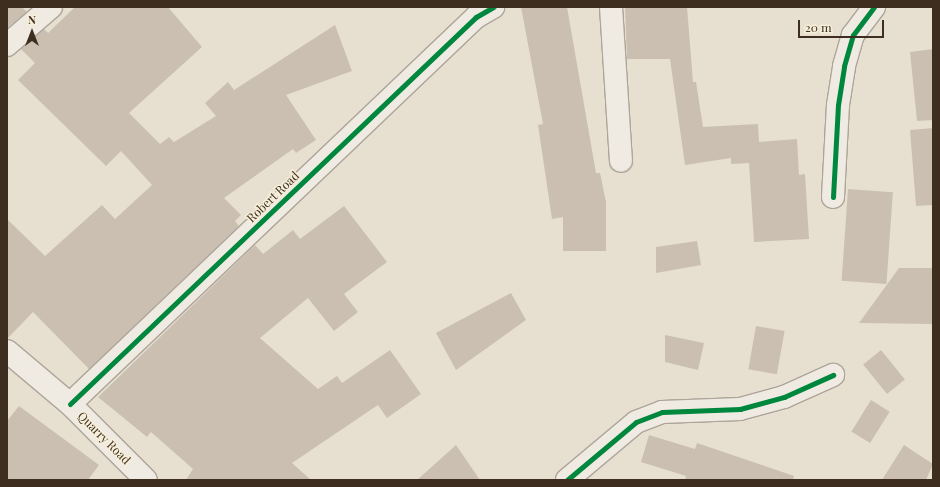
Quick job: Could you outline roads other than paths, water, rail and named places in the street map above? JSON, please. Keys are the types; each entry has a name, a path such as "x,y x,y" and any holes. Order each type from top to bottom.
{"street":[{"path":"7,45 51,7"},
{"name":"Robert Road","path":"70,404 476,17 493,7"},
{"path":"611,7 621,161"},
{"path":"833,197 838,105 844,66 853,35 874,7"},
{"name":"Quarry Road","path":"7,351 70,404 146,480"},
{"path":"567,480 636,422 662,412 740,409 784,397 833,375"}]}
